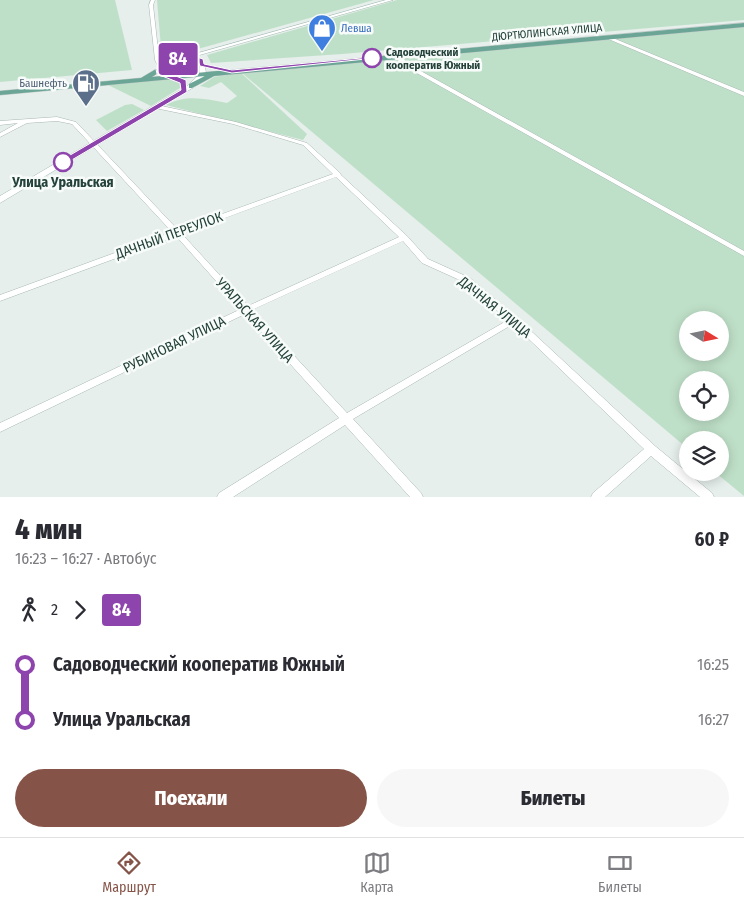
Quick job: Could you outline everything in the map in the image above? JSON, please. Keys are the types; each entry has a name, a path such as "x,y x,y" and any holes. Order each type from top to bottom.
{"main road":[{"path":"141,80 177,59 391,0"},
{"name":"ДЮРТЮЛИНСКАЯ УЛИЦА","path":"232,71 744,24"},
{"path":"186,76 208,53 215,49"},
{"path":"177,59 193,57 201,62 232,71"},
{"path":"201,62 203,74"},
{"path":"160,68 160,72 183,82 188,88"},
{"path":"0,93 232,71"},
{"path":"0,200 188,88 214,75 232,71"},
{"path":"188,88 203,74"}],"street":[{"path":"153,0 151,5 157,60 160,68"},
{"path":"607,37 744,94"},
{"path":"395,56 521,130 744,254"},
{"path":"157,60 177,59"},
{"name":"ДАЧНАЯ УЛИЦА","path":"157,107 234,123 305,144 404,238 424,261 467,280 514,320 650,449 708,497"},
{"name":"УРАЛЬСКАЯ УЛИЦА","path":"0,123 57,119 74,123 176,232 416,497"},
{"path":"0,135 30,120"},
{"name":"ДАЧНЫЙ ПЕРЕУЛОК","path":"0,298 338,174"},
{"name":"РУБИНОВАЯ УЛИЦА","path":"0,428 246,310 404,238"},
{"path":"223,497 345,419 514,320"},
{"path":"597,497 650,449"}],"green space":[{"path":"0,0 115,0 132,70 0,82"},
{"path":"157,0 374,0 162,59"},
{"path":"397,0 744,0 744,20 342,54 211,63 207,55"},
{"path":"744,27 744,496 726,481 729,481 729,431 679,431 679,441 242,73"},
{"path":"191,58 197,64 187,72 173,73 164,70 169,63"},
{"path":"241,73 307,134 303,140 166,105 189,98 227,103 237,96 221,82 209,88 200,86 214,77"},
{"path":"169,79 180,82 180,88 151,106 108,85"},
{"path":"132,104 144,110 107,131 96,120 125,105"}],"bus line":[{"name":"84","path":"63,162 185,90 183,82 160,72 159,69 169,62 193,57 201,60 202,65 210,68 232,71 372,58"}],"place":[{"name":"Левша","path":"322,52"},
{"name":"Садоводческий кооператив Южный","path":"372,58"},
{"name":"Башнефть","path":"86,107"},
{"name":"Улица Уральская","path":"63,162"}]}
